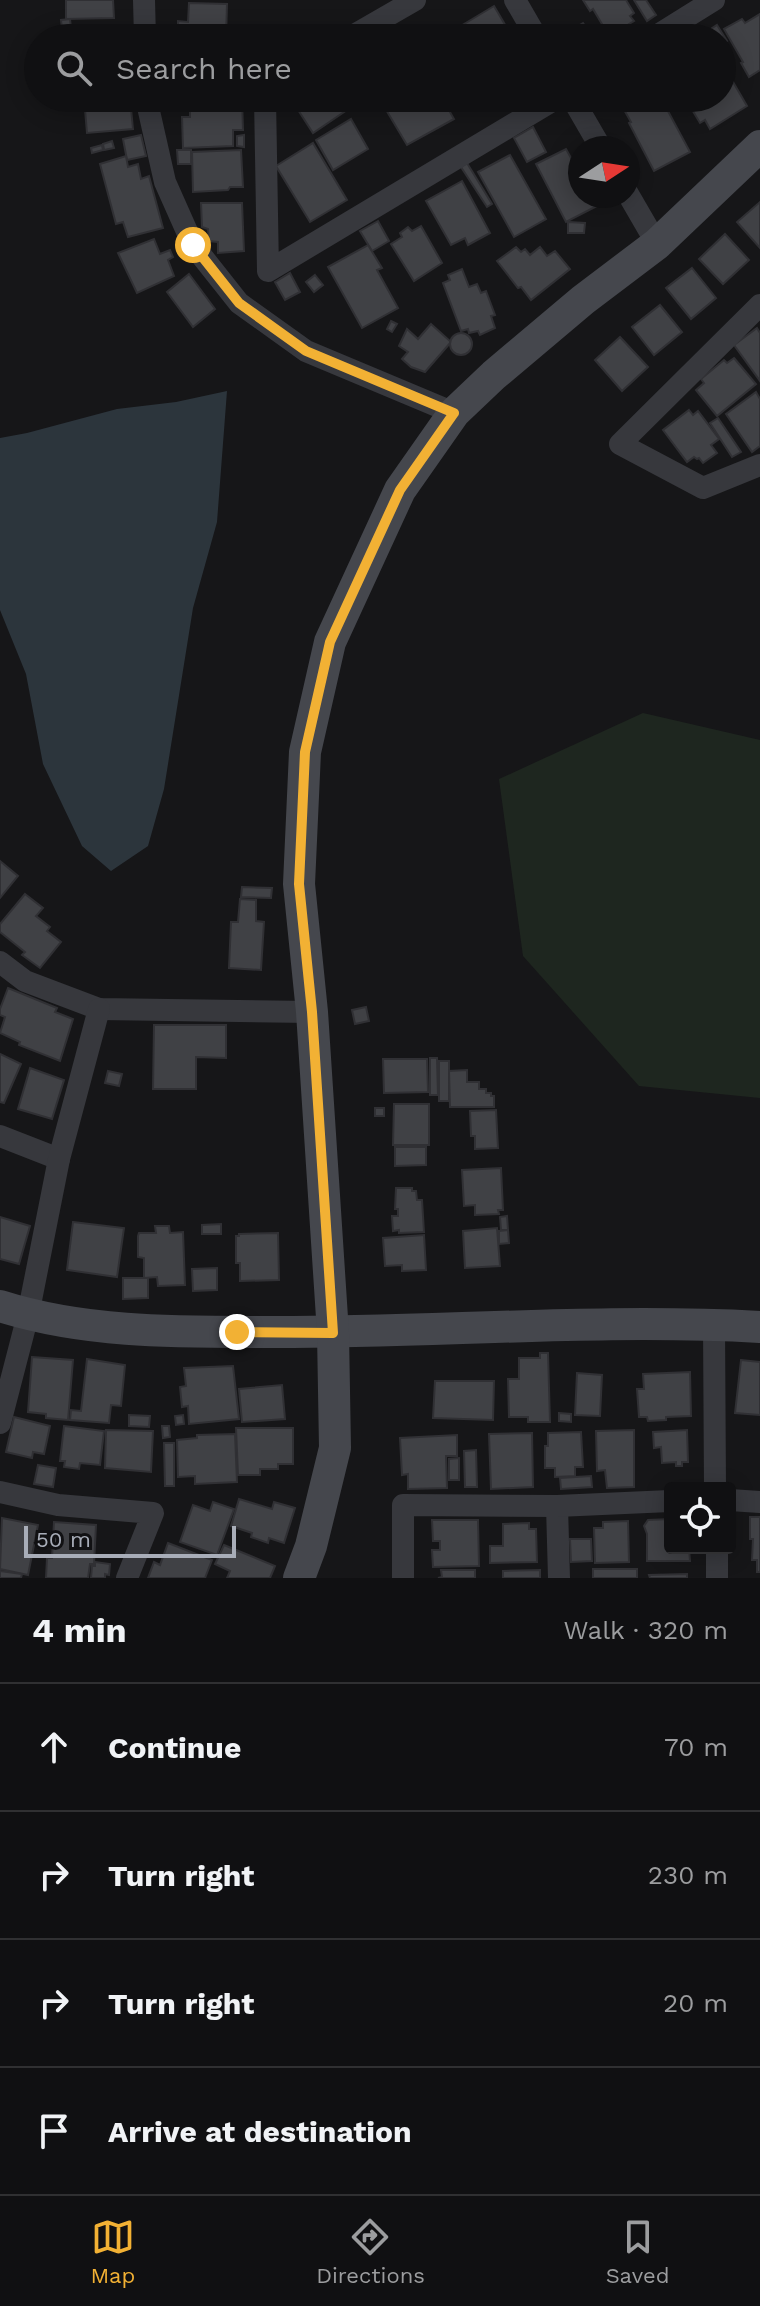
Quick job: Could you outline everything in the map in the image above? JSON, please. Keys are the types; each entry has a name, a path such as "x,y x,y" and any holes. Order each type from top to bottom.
{"street":[{"path":"144,0 145,24"},
{"path":"373,24 415,0"},
{"path":"515,0 529,24"},
{"path":"675,24 714,0"},
{"path":"149,112 165,182 193,245 239,303 306,351 454,413"},
{"path":"265,112 268,271 534,112"},
{"path":"580,112 594,136"},
{"path":"299,1578 311,1546 335,1448 333,1333 312,1012 299,884 305,752 330,642 400,490 454,413 583,300 657,244 760,146"},
{"path":"636,208 657,244"},
{"path":"760,305 620,444 703,488 760,465"},
{"path":"0,962 25,981 99,1009 312,1012"},
{"path":"0,1423 14,1311 99,1009"},
{"path":"0,1136 59,1159"},
{"path":"14,1311 125,1330 333,1333 608,1324 760,1327"},
{"path":"714,1325 715,1482"},
{"path":"0,1492 58,1505 153,1513 127,1578"},
{"path":"736,1500 760,1502"},
{"path":"403,1578 403,1505 557,1506 664,1501"},
{"path":"557,1506 559,1578"},
{"path":"717,1554 717,1578"}],"shaded area":[{"path":"227,391 217,522 193,608 164,789 148,846 111,871 82,846 43,764 26,674 0,610 0,438 117,409 176,402"},
{"path":"643,713 760,740 760,1098 639,1086 523,956 499,779"}],"building":[{"path":"66,0 113,0 114,18 66,19"},
{"path":"583,0 626,0 634,13 630,16 634,21 629,24 602,24 593,9 590,11"},
{"path":"634,0 646,0 656,15 647,21"},
{"path":"189,3 227,4 226,24 178,24 178,21 188,22"},
{"path":"494,6 505,24 464,24"},
{"path":"760,14 760,70 749,77 736,50 736,24 733,24 742,19 745,23"},
{"path":"70,19 71,24 61,24 61,20"},
{"path":"736,87 747,106 710,129 705,120 700,123 693,112 736,112"},
{"path":"85,112 131,112 133,129 87,133"},
{"path":"190,112 242,112 243,130 233,130 233,146 183,148 182,117 190,117"},
{"path":"299,112 344,112 313,133"},
{"path":"387,112 450,112 454,119 407,145"},
{"path":"625,112 669,112 690,152 654,171 640,144 640,136 636,136"},
{"path":"351,119 368,149 333,170 316,140"},
{"path":"533,127 546,152 527,162 514,138"},
{"path":"141,135 146,156 127,160 123,139"},
{"path":"244,135 244,147 237,146 237,136"},
{"path":"112,141 114,148 104,150 103,144"},
{"path":"313,143 347,200 310,222 276,166"},
{"path":"102,145 103,150 92,153 91,148"},
{"path":"566,149 568,208 593,208 566,222 536,164"},
{"path":"177,150 191,150 191,164 178,164"},
{"path":"241,150 243,187 193,192 192,152"},
{"path":"510,155 546,219 514,237 478,172"},
{"path":"126,156 128,167 138,164 141,179 149,176 163,228 128,237 123,222 116,224 100,164"},
{"path":"467,163 492,204 487,207 461,167"},
{"path":"462,181 490,233 468,245 465,238 451,245 426,201"},
{"path":"760,202 760,248 737,222"},
{"path":"201,203 242,203 244,251 218,253 218,242 209,241 208,229 202,227"},
{"path":"378,221 389,241 372,251 360,231"},
{"path":"568,222 585,223 584,233 568,233"},
{"path":"421,226 442,263 414,281 391,244 402,237 400,233 408,227 412,231"},
{"path":"725,234 749,260 723,284 699,259"},
{"path":"154,239 160,254 170,250 173,257 168,260 174,276 137,293 118,253"},
{"path":"368,245 382,268 377,270 398,308 362,328 328,267"},
{"path":"516,247 521,252 525,249 530,255 540,247 547,256 555,251 570,269 531,300 497,261"},
{"path":"692,268 716,298 691,319 666,288"},
{"path":"462,269 469,287 477,284 481,293 486,291 495,315 491,316 495,328 480,335 478,331 461,331 443,283 450,280 448,275"},
{"path":"290,273 300,292 285,300 275,282"},
{"path":"189,274 215,309 193,327 167,292"},
{"path":"315,275 323,285 314,292 306,282"},
{"path":"660,305 682,332 654,355 632,327"},
{"path":"391,321 397,324 392,332 387,329"},
{"path":"431,324 451,342 425,372 411,367 402,359 408,352 399,346 407,329 418,339"},
{"path":"757,328 760,333 760,381 734,345"},
{"path":"461,333 472,344 461,355 450,344"},
{"path":"620,337 648,367 622,391 595,360"},
{"path":"734,358 756,384 717,416 696,390 704,383 701,379 724,360 727,363"},
{"path":"756,392 760,399 760,446 752,452 726,414"},
{"path":"689,410 693,415 698,411 719,439 711,445 717,453 703,463 694,457 687,462 663,430"},
{"path":"718,418 741,452 732,457 710,423"},
{"path":"0,861 18,876 0,898"},
{"path":"242,887 272,888 271,898 241,897"},
{"path":"25,894 43,908 36,916 50,927 47,931 61,942 40,968 0,932 0,924"},
{"path":"240,899 256,900 256,921 264,922 261,970 229,968 231,922 238,922"},
{"path":"8,988 57,1008 55,1012 73,1019 60,1061 19,1045 20,1042 0,1033 5,1017 0,1015 0,1009"},
{"path":"366,1007 369,1021 355,1024 352,1010"},
{"path":"154,1025 226,1025 226,1058 196,1057 196,1089 153,1089"},
{"path":"0,1054 21,1064 4,1103 0,1102"},
{"path":"430,1058 437,1058 438,1095 430,1095"},
{"path":"383,1059 427,1059 428,1092 384,1093"},
{"path":"439,1061 449,1061 449,1101 439,1101"},
{"path":"30,1068 64,1080 52,1119 18,1109"},
{"path":"467,1070 467,1082 479,1082 479,1089 491,1093 494,1107 450,1107 449,1071"},
{"path":"108,1071 122,1074 119,1086 105,1083"},
{"path":"394,1104 429,1104 429,1145 393,1145"},
{"path":"375,1108 384,1108 384,1116 375,1116"},
{"path":"496,1110 498,1148 475,1149 470,1111"},
{"path":"395,1147 426,1147 426,1165 395,1166"},
{"path":"501,1168 503,1210 498,1210 499,1214 475,1215 475,1205 464,1206 462,1170"},
{"path":"396,1188 412,1188 416,1191 417,1200 422,1200 424,1232 393,1231 392,1216 398,1216 398,1209 395,1209"},
{"path":"507,1216 508,1230 501,1230 500,1217"},
{"path":"0,1217 30,1226 19,1264 0,1259"},
{"path":"73,1222 124,1228 117,1277 67,1270"},
{"path":"221,1224 221,1234 202,1234 202,1225"},
{"path":"155,1226 169,1226 170,1233 183,1232 185,1285 158,1286 157,1277 144,1278 144,1258 138,1257 138,1236 139,1233 156,1233"},
{"path":"497,1228 500,1266 465,1268 463,1231"},
{"path":"508,1230 509,1243 499,1244 499,1231"},
{"path":"278,1233 279,1280 240,1281 236,1236"},
{"path":"424,1235 426,1270 402,1271 402,1265 385,1266 383,1238"},
{"path":"217,1268 217,1290 193,1291 192,1269"},
{"path":"123,1278 148,1278 148,1298 123,1299"},
{"path":"540,1353 548,1353 550,1422 528,1422 528,1417 509,1417 508,1379 519,1379 519,1358 540,1358"},
{"path":"32,1357 73,1360 68,1420 28,1412"},
{"path":"87,1359 125,1365 121,1406 111,1405 109,1423 70,1420 71,1410 81,1411"},
{"path":"741,1360 760,1362 760,1415 735,1413"},
{"path":"233,1366 239,1419 189,1424 188,1406 182,1407 180,1387 186,1386 184,1368"},
{"path":"690,1372 691,1416 648,1421 647,1417 639,1417 637,1389 644,1389 643,1374"},
{"path":"577,1373 602,1375 600,1416 575,1415"},
{"path":"435,1381 494,1381 493,1420 433,1418"},
{"path":"282,1385 285,1419 242,1422 239,1389"},
{"path":"559,1413 571,1414 571,1422 559,1421"},
{"path":"129,1415 150,1416 149,1427 129,1426"},
{"path":"183,1415 184,1424 176,1425 175,1416"},
{"path":"14,1417 50,1426 44,1454 33,1452 32,1458 6,1452"},
{"path":"64,1426 104,1431 100,1465 80,1463 79,1469 64,1467 65,1461 60,1461"},
{"path":"162,1426 169,1426 170,1437 163,1438"},
{"path":"236,1428 293,1428 293,1464 278,1464 278,1469 260,1469 260,1475 238,1475"},
{"path":"106,1430 153,1431 151,1472 105,1468"},
{"path":"634,1430 634,1487 607,1488 605,1470 597,1471 596,1431"},
{"path":"687,1430 688,1462 682,1462 682,1466 676,1466 676,1462 662,1463 661,1447 654,1448 653,1432"},
{"path":"581,1432 583,1467 575,1467 575,1476 555,1477 555,1468 545,1468 548,1433"},
{"path":"532,1433 533,1487 491,1489 489,1434"},
{"path":"235,1434 237,1482 195,1484 195,1476 178,1477 177,1440 197,1438 197,1435"},
{"path":"457,1435 457,1456 446,1456 447,1488 408,1489 408,1474 402,1475 400,1438"},
{"path":"164,1443 174,1443 174,1486 165,1486"},
{"path":"476,1450 477,1487 465,1487 464,1451"},
{"path":"459,1458 459,1480 449,1480 449,1459"},
{"path":"38,1465 56,1468 53,1487 34,1484"},
{"path":"591,1476 592,1487 561,1489 560,1478"},
{"path":"239,1499 272,1509 274,1502 295,1508 284,1543 269,1538 268,1543 251,1537 252,1533 231,1526"},
{"path":"213,1502 234,1509 217,1555 180,1542 193,1505 210,1511"},
{"path":"750,1517 760,1517 760,1572 757,1572 757,1560 752,1560"},
{"path":"2,1518 38,1525 28,1575 0,1569"},
{"path":"664,1519 664,1554 689,1554 690,1561 647,1561 644,1526 648,1520"},
{"path":"432,1520 478,1520 479,1566 433,1567 432,1550 440,1550 440,1541 433,1541"},
{"path":"628,1521 629,1562 595,1563 594,1528 603,1528 603,1522"},
{"path":"54,1522 96,1525 94,1564 90,1564 88,1578 46,1578 47,1558 52,1558"},
{"path":"529,1523 529,1529 536,1529 537,1562 490,1563 490,1546 503,1546 503,1524"},
{"path":"570,1539 591,1539 592,1561 571,1562"},
{"path":"168,1543 212,1560 205,1578 148,1578 154,1562 160,1565"},
{"path":"224,1545 275,1566 270,1578 227,1578 230,1571 215,1564"},
{"path":"95,1562 110,1564 109,1575 91,1578"},
{"path":"593,1569 637,1569 637,1578 593,1578"},
{"path":"441,1570 475,1570 475,1578 438,1578 442,1577"},
{"path":"540,1570 540,1578 503,1578 503,1571"},
{"path":"0,1571 22,1574 21,1578 0,1578"},
{"path":"687,1574 687,1578 650,1578 649,1575"}],"route":[{"path":"193,245 239,303 306,351 454,413 400,490 330,642 305,752 299,884 312,1012 333,1333 237,1332"}]}
